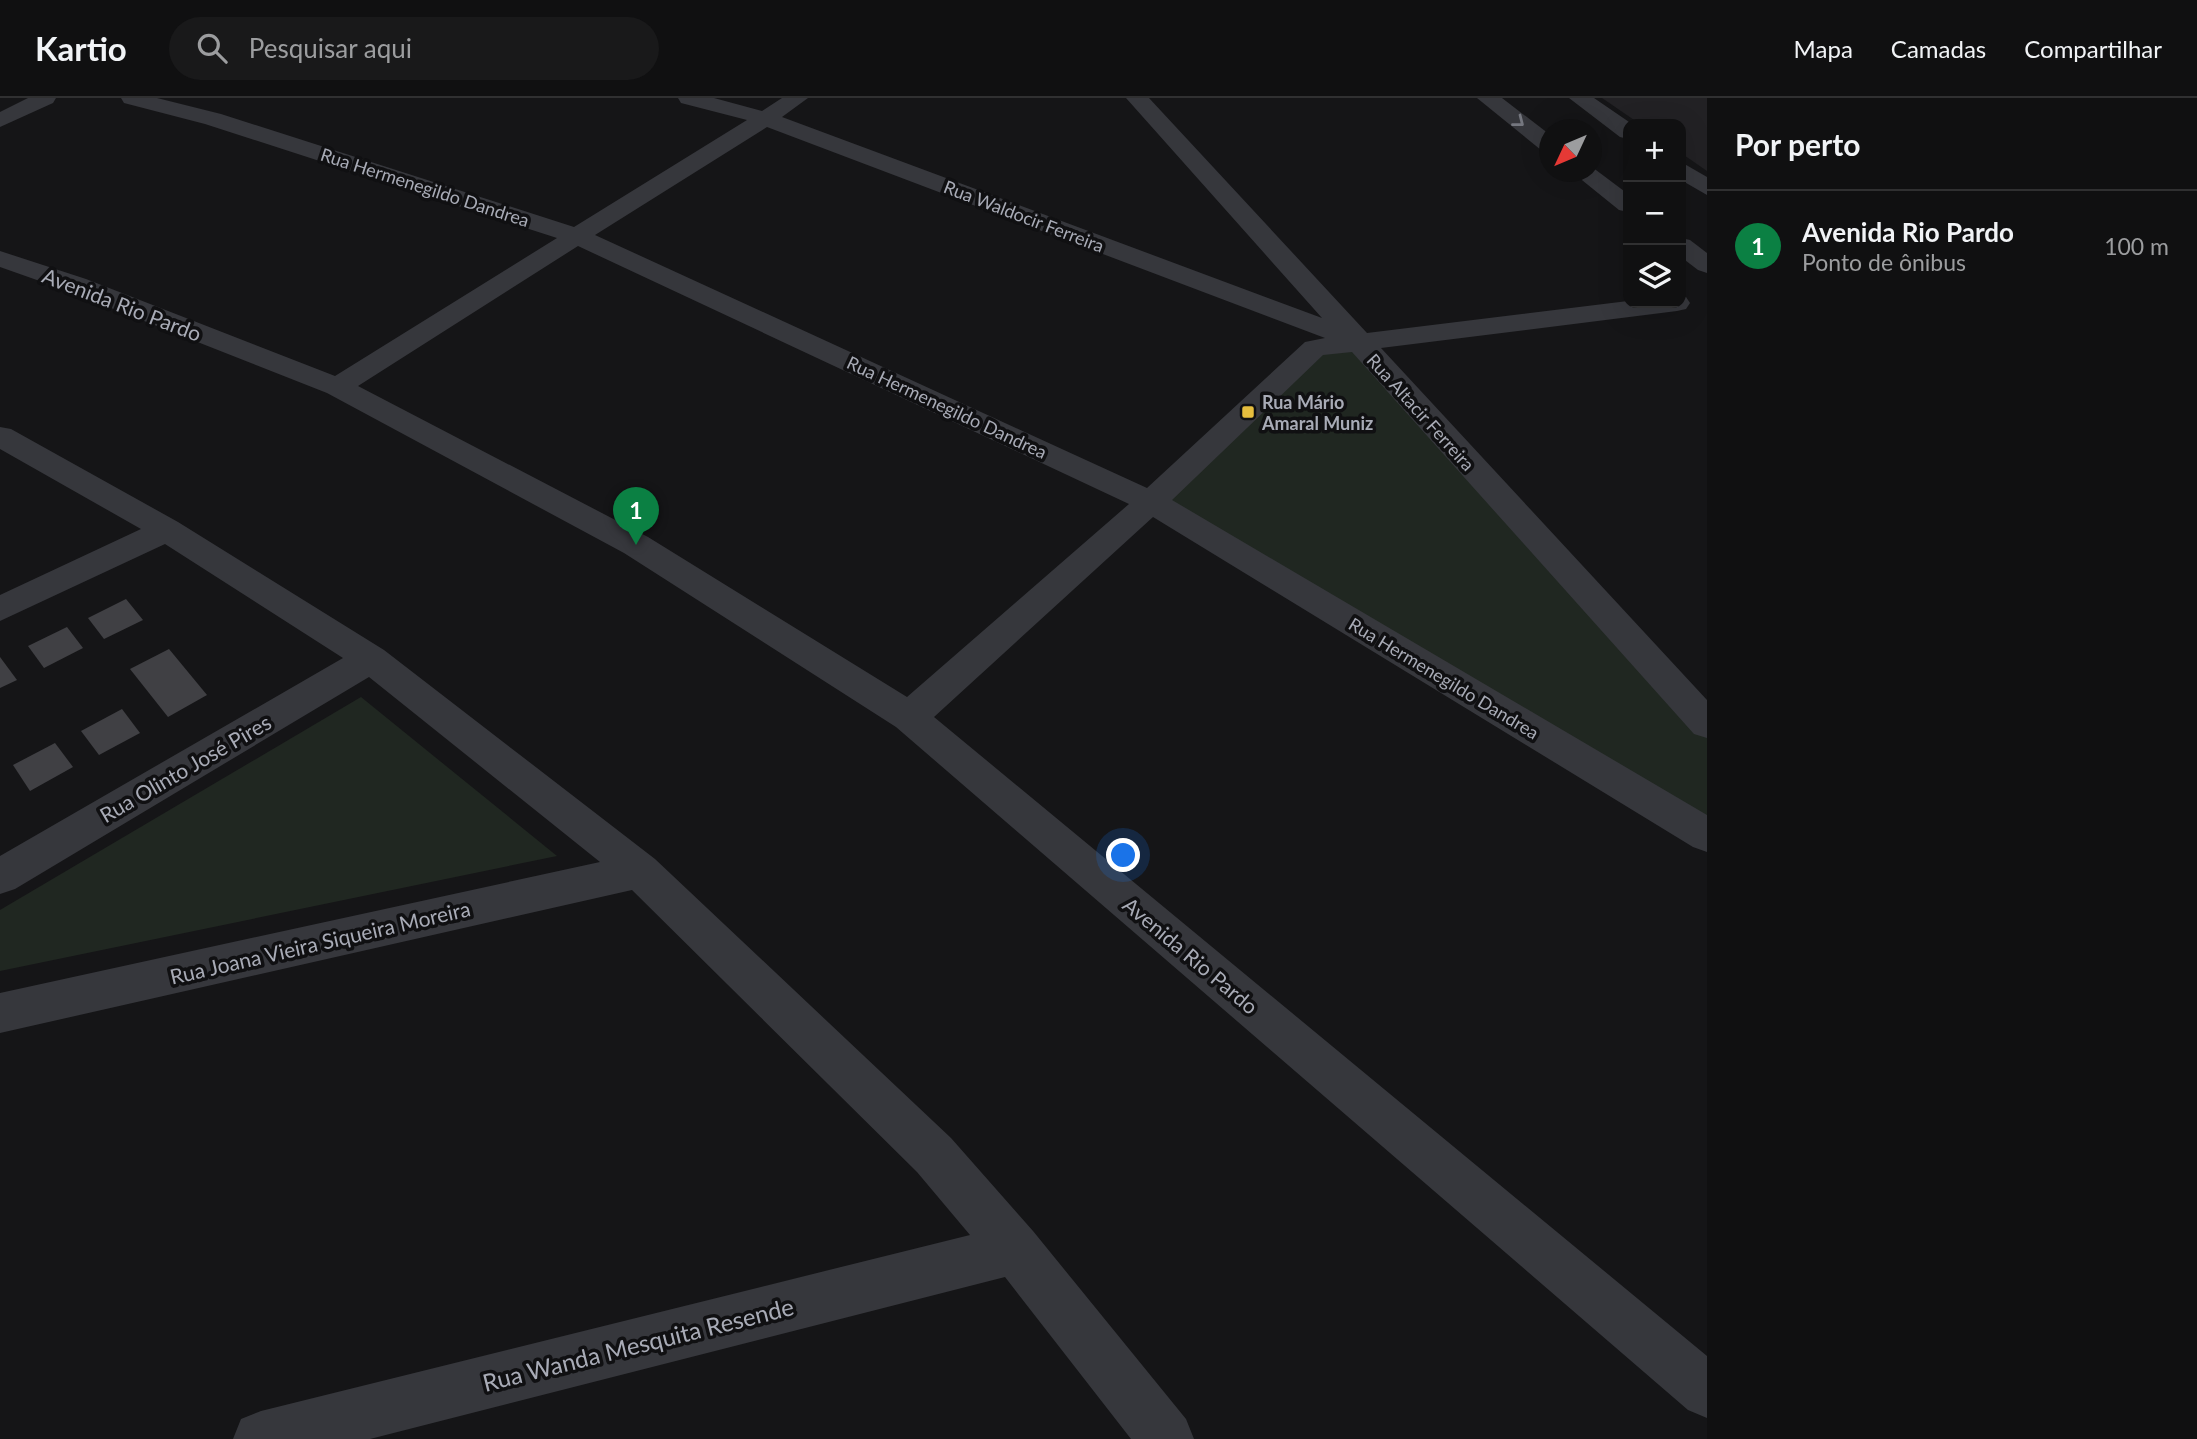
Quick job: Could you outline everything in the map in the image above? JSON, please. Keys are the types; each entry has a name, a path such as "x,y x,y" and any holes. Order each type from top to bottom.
{"street":[{"path":"0,120 45,98"},
{"name":"Rua Hermenegildo Dandrea","path":"132,98 213,119 576,236 1151,502 1707,835"},
{"name":"Rua Waldocir Ferreira","path":"689,98 764,118 1357,341"},
{"path":"337,387 797,98"},
{"name":"Rua Altacir Ferreira","path":"1137,98 1707,724"},
{"path":"1489,98 1539,137"},
{"path":"1580,98 1623,128"},
{"path":"1686,173 1707,188"},
{"path":"1597,182 1623,201"},
{"path":"1686,249 1707,265"},
{"name":"Avenida Rio Pardo","path":"0,259 77,285 337,387 635,545 909,717 1707,1391"},
{"path":"1686,302 1707,299"},
{"path":"909,717 1151,502 1315,348 1637,308"},
{"path":"0,436 167,530 371,659 640,871 934,1155 1014,1249 1166,1439"},
{"path":"0,609 167,530"},
{"name":"Rua Olinto José Pires","path":"0,877 371,659"},
{"name":"Rua Joana Vieira Siqueira Moreira","path":"0,1013 640,871"},
{"name":"Rua Wanda Mesquita Resende","path":"261,1439 1014,1249"}],"shaded area":[{"path":"1602,98 1707,98 1707,171 1686,156 1686,119 1633,119"},
{"path":"1355,344 1707,730 1707,829 1156,501 1317,350"},
{"path":"361,697 557,856 0,971 0,910"}],"building":[{"path":"126,599 143,620 104,639 88,618"},
{"path":"67,627 83,648 44,668 28,646"},
{"path":"169,649 207,695 168,717 130,669"},
{"path":"0,657 17,680 0,688"},
{"path":"122,709 140,733 99,755 81,731"},
{"path":"55,743 73,767 30,791 13,765"}],"place":[{"name":"Rua Mário Amaral Muniz","path":"1248,412"},
{"name":"Avenida Rio Pardo","path":"636,545"}]}
